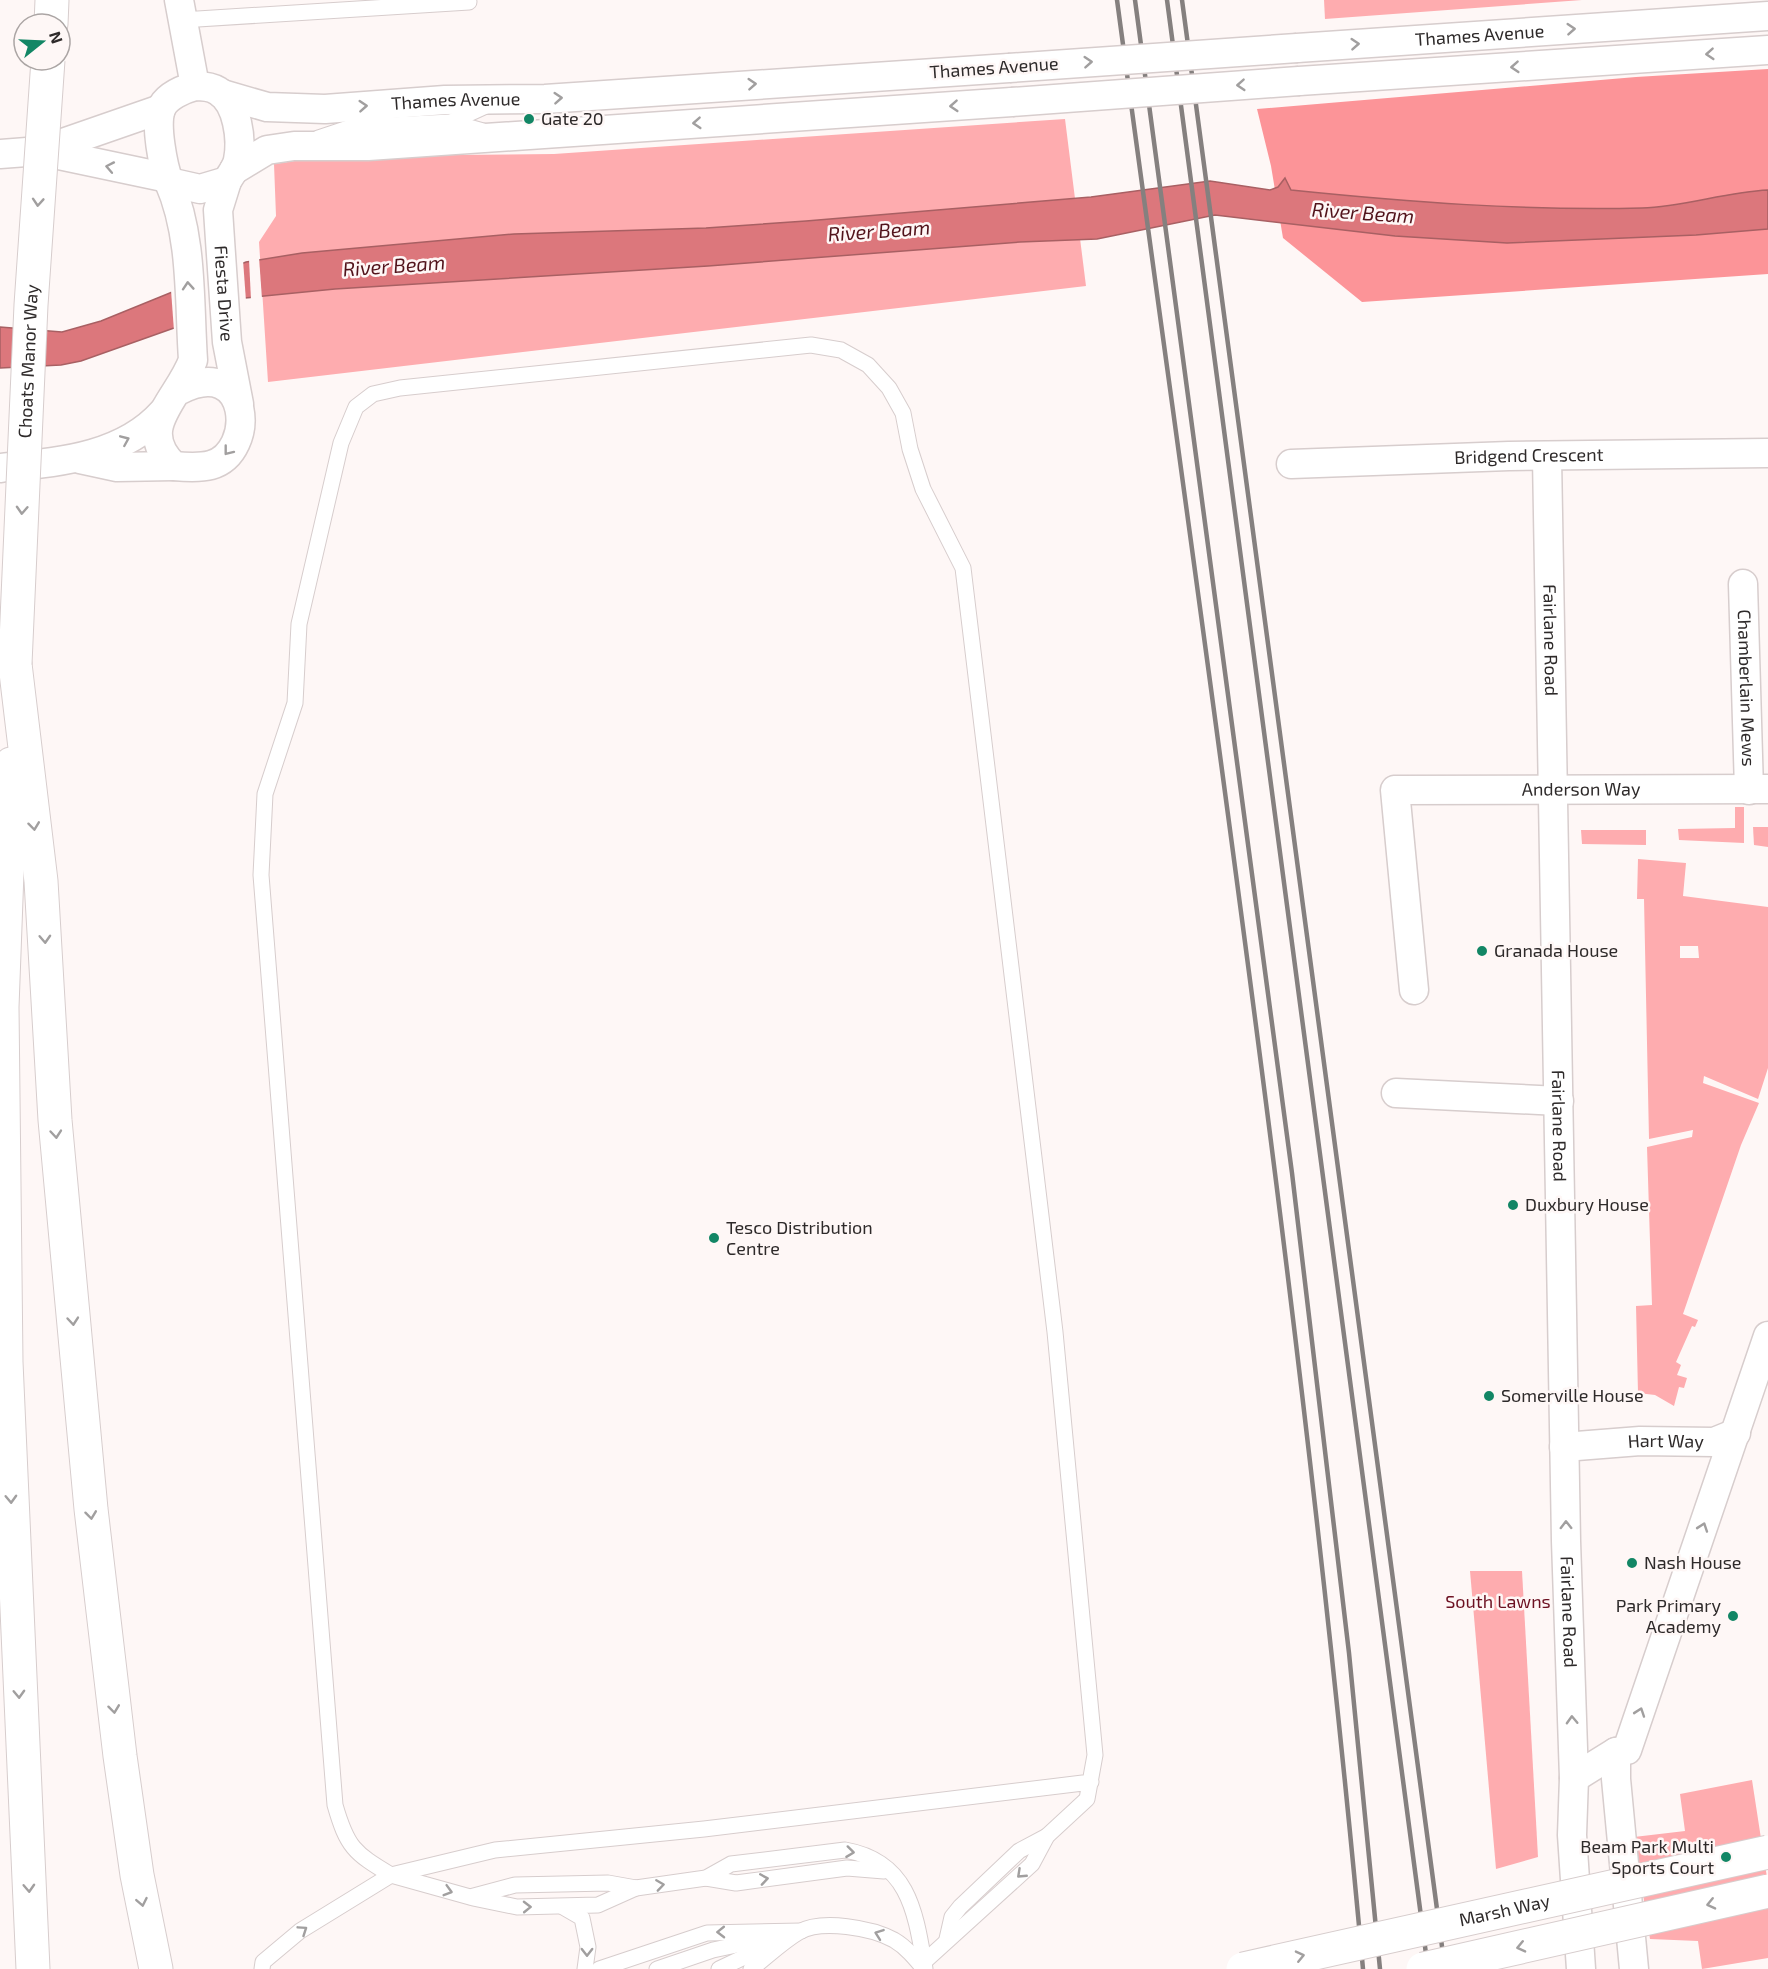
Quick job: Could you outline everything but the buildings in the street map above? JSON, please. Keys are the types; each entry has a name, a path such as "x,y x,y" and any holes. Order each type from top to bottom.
{"main road":[{"name":"Choats Manor Way","path":"15,664 31,305 47,72"},
{"path":"15,664 2,1007 6,1362 33,1969"},
{"path":"15,664 41,881 55,1120 91,1509 137,1875 156,1969"},
{"name":"Marsh Way","path":"1243,1969 1768,1852"},
{"path":"1423,1969 1768,1891"}],"street":[{"path":"181,10 195,86"},
{"name":"Thames Avenue","path":"222,94 267,107 296,110 502,99 544,99 1768,16"},
{"name":"Thames Avenue","path":"231,176 267,150 294,146 368,146 1768,50"},
{"path":"0,154 40,151 161,109 171,98 195,86 217,90 222,94 237,122 239,150 231,176 200,189 40,151"},
{"path":"161,109 160,139 169,180"},
{"name":"Fiesta Drive","path":"231,176 218,210 228,355 240,405"},
{"name":"Fiesta Drive","path":"169,180 180,208 185,239 193,360 180,390"},
{"path":"0,468 80,459 141,434 163,412 180,390 197,381 212,382 226,387 240,405 241,423 236,439 224,457 211,465 117,467 80,459"},
{"path":"163,412 158,437 165,457 174,466"},
{"name":"Bridgend Crescent","path":"1291,464 1509,456 1768,453"},
{"name":"Fairlane Road","path":"1547,457 1564,1447 1574,1787 1572,1835 1581,1969"},
{"name":"Chamberlain Mews","path":"1743,584 1759,790"},
{"name":"Anderson Way","path":"1414,990 1395,790 1759,790"},
{"path":"1396,1093 1559,1101"},
{"path":"1574,1787 1616,1752 1627,1750 1768,1336"},
{"name":"Hart Way","path":"1564,1447 1640,1441 1714,1443 1736,1433"},
{"path":"1616,1752 1616,1779 1634,1969"}],"lane":[{"path":"181,10 470,2"},
{"path":"451,122 502,99"},
{"path":"296,110 351,127"},
{"path":"294,146 351,127 451,122 502,136"},
{"path":"811,345 842,350 868,365 889,388 903,413 910,450 923,489 963,568 1055,1332 1095,1755 1092,1782 1087,1799 1047,1836 1019,1851 960,1907 952,1917 947,1939 924,1967 912,1904 903,1884 891,1872 860,1853 845,1850 732,1864 706,1878 636,1888 598,1905 517,1907 470,1897 392,1875 368,1861 351,1846 343,1833 335,1805 261,875 265,794 295,703 299,624 341,443 356,407 373,394 400,388 811,345"},
{"path":"262,1969 263,1962 300,1931 392,1875 495,1850 1092,1782"},
{"path":"470,1897 515,1885 608,1883 636,1888"},
{"path":"560,1906 576,1912 582,1918 588,1947 585,1969"},
{"path":"599,1969 707,1933 801,1930 837,1926 864,1929 893,1939 924,1967"},
{"path":"657,1969 713,1950 801,1930"},
{"path":"719,1969 801,1930"},
{"path":"751,1969 801,1930"}],"green space":[{"path":"1324,0 1582,0 1325,19"},
{"path":"1065,119 1086,286 268,382 259,242 276,216 274,164 329,156 554,154"},
{"path":"1735,807 1744,807 1744,843 1679,840 1678,829 1735,828"},
{"path":"1753,827 1768,827 1768,847 1754,845"},
{"path":"1581,830 1646,830 1646,845 1582,844"},
{"path":"1638,859 1686,863 1683,896 1768,907 1768,1068 1758,1099 1704,1076 1703,1083 1759,1103 1741,1145 1683,1314 1698,1320 1695,1327 1692,1326 1676,1362 1681,1365 1677,1375 1687,1378 1684,1388 1679,1387 1674,1406 1655,1395 1638,1393 1636,1306 1652,1305 1647,1147 1692,1137 1693,1130 1649,1139 1644,899 1637,899","holes":["1680,946 1698,946 1699,958 1680,958"]},
{"name":"South Lawns","path":"1470,1571 1522,1571 1538,1857 1496,1869"},
{"name":"Beam Park Multi Sports Court","path":"1752,1780 1768,1884 1768,1958 1702,1969 1698,1941 1650,1939 1634,1837 1685,1831 1680,1794"}],"shaded area":[{"path":"1768,69 1768,274 1362,302 1283,238 1271,166 1257,109 1636,77"}],"water":[{"name":"River Beam","path":"1285,178 1291,190 1510,207 1598,209 1658,207 1768,190 1768,229 1696,235 1507,243 1395,236 1215,215 1097,239 1020,242 708,266 335,289 245,298 174,328 81,361 61,365 0,368 0,327 62,332 101,321 246,262 302,253 514,234 706,228 806,221 1091,197 1210,181 1270,190 1278,187"}],"pier":[{"path":"259,257 262,299 251,300 249,259"},
{"path":"243,260 246,301 174,331 171,290"}],"railway":[{"path":"1117,0 1218,737 1282,1229 1312,1475 1363,1969"},
{"path":"1135,0 1292,1173 1349,1653 1380,1969"},
{"path":"1167,0 1428,1969"},
{"path":"1182,0 1445,1969"}],"place":[{"name":"Gate 20","path":"529,119"},
{"name":"Granada House","path":"1482,951"},
{"name":"Duxbury House","path":"1513,1205"},
{"name":"Tesco Distribution Centre","path":"714,1238"},
{"name":"Somerville House","path":"1489,1396"},
{"name":"Nash House","path":"1632,1563"},
{"name":"Park Primary Academy","path":"1733,1616"},
{"name":"Beam Park Multi Sports Court","path":"1726,1857"}]}
